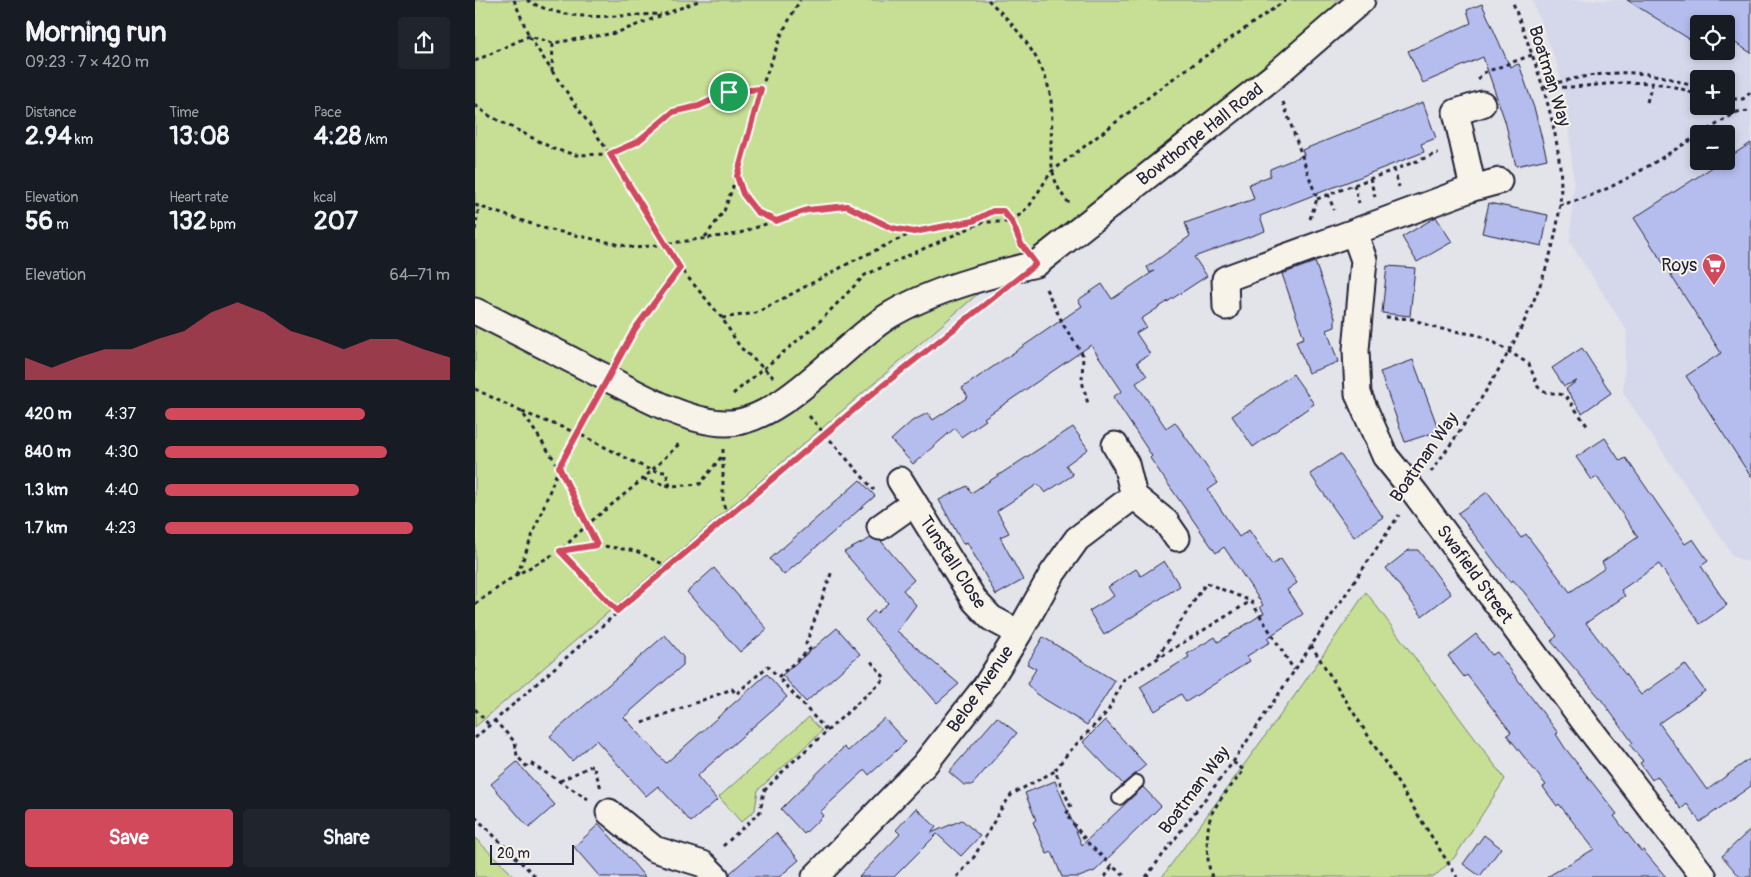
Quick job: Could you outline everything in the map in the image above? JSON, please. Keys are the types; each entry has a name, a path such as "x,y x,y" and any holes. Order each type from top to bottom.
{"street":[{"name":"Bowthorpe Hall Road","path":"1036,264 1274,76 1362,0"},
{"path":"1473,188 1456,112 1482,104"},
{"path":"1226,307 1225,279 1473,188 1499,181"},
{"name":"Swafield Street","path":"1354,232 1364,260 1356,350 1358,394 1385,456 1415,493 1586,724 1704,877"},
{"path":"475,311 643,396 702,420 727,424 763,414 794,393 890,315 992,274 1036,264"},
{"path":"1115,446 1126,464 1134,496 1166,522 1177,538"},
{"name":"Tunstall Close","path":"900,480 975,601 991,618 1019,633"},
{"name":"Beloe Avenue","path":"815,877 924,764 986,686 1019,633 1052,574 1077,539 1134,496"},
{"name":"Tunstall Close","path":"880,527 915,503"},
{"path":"609,812 654,848 709,871"}],"lane":[{"path":"1119,798 1137,782"}],"path":[{"path":"514,0 529,36 610,154 664,245 680,268 722,318 740,347 794,393 824,435 840,450"},
{"path":"527,0 540,8 578,16 664,14"},
{"path":"475,61 529,36 553,43 616,33 701,0"},
{"path":"704,238 724,211 737,176 761,89 782,32 800,0"},
{"path":"988,0 1039,60 1050,96 1051,172 1066,201"},
{"name":"Boatman Way","path":"1146,877 1233,762 1371,554 1458,434 1507,351 1543,278 1558,225 1560,169 1553,127 1543,87 1512,0"},
{"path":"552,70 553,43"},
{"path":"1482,104 1477,80 1483,73 1532,55"},
{"path":"1543,87 1571,78 1627,72 1655,75 1690,85"},
{"path":"1543,87 1569,88 1620,81 1652,84 1690,94"},
{"path":"1647,102 1652,84"},
{"path":"475,106 488,115 554,149 577,155 610,154 637,142 673,112 699,106 729,92 761,89"},
{"path":"1735,99 1743,99 1751,92"},
{"path":"1284,104 1317,199 1309,222 1317,245"},
{"path":"1715,125 1737,112 1751,111"},
{"path":"1559,205 1582,200 1645,167 1690,140"},
{"path":"1317,199 1428,156 1463,145"},
{"path":"737,176 743,194 757,212 776,221"},
{"path":"475,205 547,229 635,248 737,234 807,210 847,206 892,228 914,232"},
{"path":"475,230 479,207"},
{"path":"722,318 755,314 855,260 914,232 973,221 993,211 1003,211 1012,222 1021,244 1036,264 1064,326 1083,355 1082,381 1089,404"},
{"path":"516,575 559,467 606,378 635,329 680,268"},
{"path":"475,738 617,611 824,435 982,305"},
{"path":"1359,315 1411,319 1436,328 1478,335 1529,364 1538,387 1546,392 1565,395 1588,427"},
{"path":"475,389 522,412 577,433 652,471 666,472 670,486"},
{"path":"522,412 559,467 597,545"},
{"path":"727,424 722,456 723,501 727,518"},
{"path":"643,479 670,486 700,484 722,456"},
{"path":"617,611 560,551 597,545 636,551 669,567"},
{"path":"778,677 810,649 806,644 832,571"},
{"path":"1157,657 1206,583 1251,601 1294,670"},
{"path":"957,877 974,857 1001,809 1012,794 1055,770 1068,753 1108,711 1124,679 1251,601"},
{"path":"1311,645 1457,877"},
{"path":"709,871 760,812 764,791 787,767 885,678 869,659"},
{"path":"642,723 732,689 736,694 768,666 827,731"},
{"path":"475,709 489,725"},
{"path":"494,720 515,742 517,756 526,766 530,763 609,812"},
{"path":"1212,877 1208,868 1207,852 1212,812 1244,770 1233,762"},
{"path":"560,781 593,765"},
{"path":"1055,770 1071,807 1066,814 1089,843 1126,877"},
{"path":"475,817 536,877"},
{"path":"1105,877 1112,866"}],"shaded area":[{"path":"1532,0 1751,0 1751,563 1734,557 1623,393 1627,331 1570,242 1574,184 1566,99 1556,61"}],"green space":[{"path":"475,0 1347,0 1339,10 1019,265 980,292 475,727"},
{"path":"1366,592 1505,779 1454,858 1434,877 1162,877 1303,684"},
{"path":"809,717 822,731 758,790 755,810 741,822 719,797"},
{"path":"475,838 515,877 475,877"}],"building":[{"path":"1627,0 1751,0 1751,53 1735,43 1735,15 1690,15 1690,39"},
{"path":"1482,4 1510,67 1519,64 1535,111 1547,159 1516,166 1505,121 1483,57 1423,83 1408,51 1471,23 1467,10"},
{"path":"1423,102 1436,138 1421,144 1424,152 1260,216 1265,231 1194,257 1207,276 1141,319 1146,327 1136,333 1150,354 1137,362 1147,376 1136,383 1166,428 1175,422 1218,483 1208,490 1239,537 1249,530 1272,565 1281,559 1297,583 1287,590 1303,614 1267,638 1270,642 1247,656 1250,661 1186,702 1181,694 1155,711 1140,687 1189,657 1187,654 1215,637 1218,642 1264,613 1260,607 1263,605 1224,547 1216,553 1150,458 1152,456 1113,397 1122,391 1091,345 984,418 986,420 961,437 955,428 913,464 891,440 912,421 928,413 933,420 968,397 962,388 1082,306 1078,300 1102,284 1112,299 1154,271 1150,273 1147,267 1190,236 1185,223 1254,199 1249,184 1270,176 1270,169 1304,155 1302,150"},
{"name":"Roys","path":"1751,143 1751,477 1686,376 1721,353 1634,218 1708,170 1735,170 1735,153"},
{"path":"1489,203 1548,215 1542,246 1482,233"},
{"path":"1436,217 1452,242 1417,262 1402,237"},
{"path":"1315,262 1335,318 1335,327 1327,330 1338,362 1308,373 1296,341 1304,338 1282,274"},
{"path":"1387,266 1415,268 1410,316 1382,313"},
{"path":"1582,348 1611,393 1582,413 1566,389 1577,381 1564,386 1552,368"},
{"path":"1413,360 1439,431 1405,442 1380,372"},
{"path":"1293,374 1314,404 1253,447 1232,416"},
{"path":"1073,427 1088,449 1066,465 1073,475 1045,493 1038,484 997,511 1009,533 1000,537 1023,580 996,595 967,542 963,544 939,500 967,486 971,493"},
{"path":"1605,438 1620,461 1626,458 1685,544 1693,539 1708,561 1701,566 1727,605 1700,624 1659,564 1621,590 1625,596 1586,623 1641,695 1685,664 1705,691 1659,723 1707,790 1751,758 1751,786 1700,822 1687,804 1681,809 1657,776 1652,780 1640,763 1643,761 1630,745 1633,743 1600,698 1551,641 1557,636 1524,592 1513,580 1510,582 1458,513 1487,492 1521,538 1526,534 1570,592 1605,568 1602,562 1638,537 1597,477 1592,480 1576,457"},
{"path":"1340,454 1383,517 1354,537 1310,474"},
{"path":"860,480 875,496 784,575 770,559"},
{"path":"871,538 881,541 914,580 903,590 916,605 897,631 959,684 937,703 865,620 874,611 877,613 888,603 844,552"},
{"path":"1409,550 1418,550 1451,594 1422,616 1386,568"},
{"path":"1164,561 1180,586 1104,635 1089,611 1114,596 1108,587 1136,569 1141,576"},
{"path":"714,568 767,629 740,652 687,592"},
{"path":"837,628 860,654 806,702 782,675"},
{"path":"1476,634 1492,655 1497,652 1558,733 1556,734 1565,748 1617,814 1614,816 1641,851 1643,850 1666,877 1547,877 1594,849 1559,804 1557,806 1543,787 1546,785 1507,735 1511,732 1467,675 1464,677 1448,656"},
{"path":"665,635 683,657 683,665 624,717 666,763 767,674 787,697 697,776 717,800 691,822 658,786 646,796 596,740 572,761 550,736"},
{"path":"1043,637 1115,681 1087,725 1036,694 1027,684 1036,669 1027,664"},
{"path":"997,717 1017,733 972,785 964,785 949,772"},
{"path":"884,718 906,742 869,775 865,770 820,812 823,816 804,834 781,809 844,747 848,751"},
{"path":"1105,720 1146,765 1123,784 1083,742"},
{"path":"517,762 555,805 529,828 491,784"},
{"path":"1055,781 1082,845 1143,787 1161,806 1095,871 1079,877 1062,877 1052,852 1047,854 1033,822 1036,820 1025,793"},
{"path":"916,808 936,827 931,833 962,820 980,836 961,856 937,834 894,877 859,877 900,834 896,830"},
{"path":"599,824 645,877 600,877 574,847"},
{"path":"1751,829 1751,877 1740,877 1722,856"},
{"path":"776,833 799,860 779,877 730,877 730,873"},
{"path":"1484,835 1501,848 1480,876 1463,864"}],"place":[{"name":"Roys","path":"1714,286"}],"route":[{"path":"761,89 737,176 743,194 757,212 776,221 807,210 847,206 892,228 914,232 973,221 993,211 1003,211 1012,222 1021,244 1036,264 877,390 617,611 560,551 597,545 559,467 606,378 635,329 680,268 664,245 610,154 637,142 673,112 699,106 729,92 761,89"}]}
